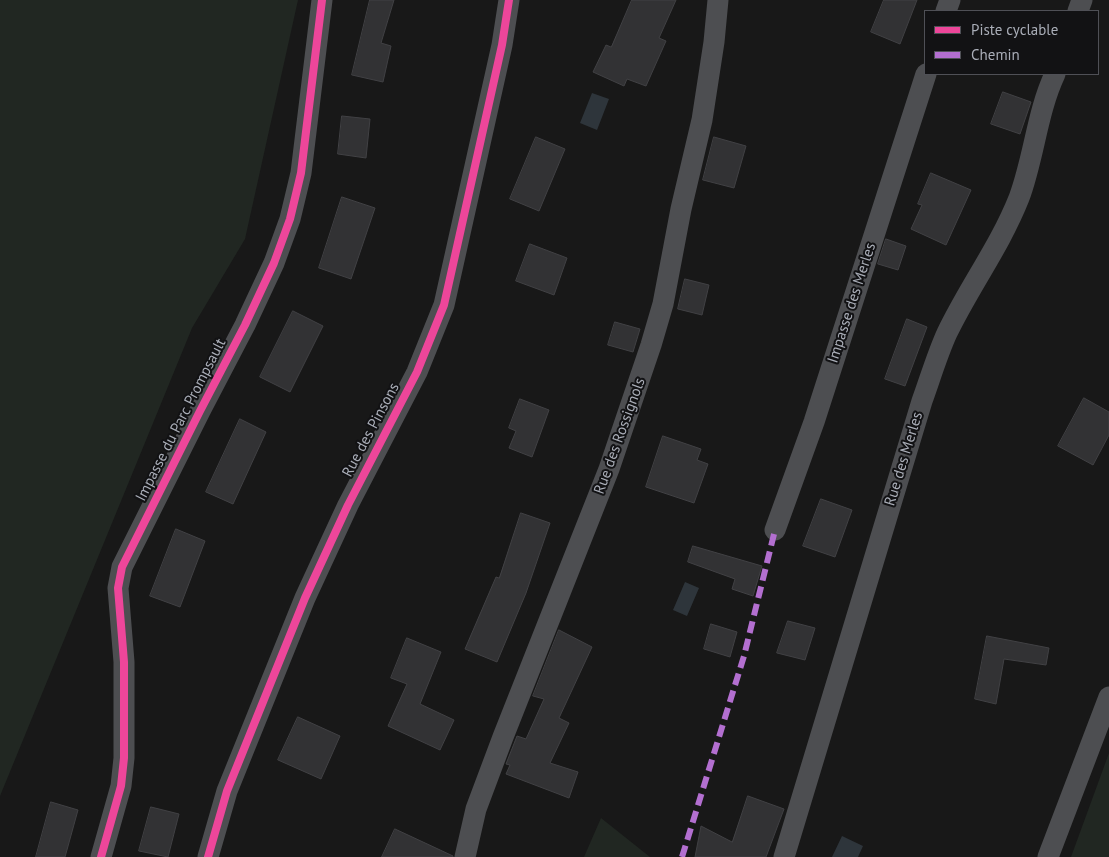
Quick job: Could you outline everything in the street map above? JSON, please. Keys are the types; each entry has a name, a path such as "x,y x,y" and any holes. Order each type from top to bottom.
{"street":[{"name":"Impasse du Parc Prompsault","path":"102,857 121,786 124,758 124,662 118,588 122,567 200,411 246,325 274,263 290,219 301,173 322,0"},
{"name":"Rue des Pinsons","path":"208,857 227,791 305,598 348,505 417,372 444,305 496,74 509,0"},
{"name":"Rue des Rossignols","path":"465,857 476,810 499,746 609,469 651,345 663,304 702,120 714,42 718,0"},
{"name":"Impasse des Merles","path":"775,530 814,422 926,75"},
{"name":"Rue des Merles","path":"784,857 922,401 947,334 1003,232 1019,198 1033,153 1050,85 1055,75"},
{"path":"1048,857 1109,697"}],"shaded area":[{"path":"0,0 298,0 245,239 192,328 0,796"},
{"path":"592,93 609,99 597,130 580,123"},
{"path":"685,582 699,588 687,616 673,610"},
{"path":"1109,753 1109,857 1071,857"},
{"path":"601,818 650,857 584,857"},
{"path":"842,836 863,846 858,857 832,857"}],"building":[{"path":"370,0 394,0 381,43 391,46 383,82 352,75"},
{"path":"632,0 676,0 659,38 666,41 646,86 627,79 624,86 593,72 606,45 611,47"},
{"path":"884,0 917,0 900,44 871,32"},
{"path":"1003,92 1031,102 1020,134 991,124"},
{"path":"342,116 370,119 366,158 338,154"},
{"path":"536,137 565,149 539,211 510,199"},
{"path":"714,137 746,146 734,188 703,180"},
{"path":"931,173 971,190 946,245 911,229 922,205 918,204"},
{"path":"342,197 375,208 351,279 319,268"},
{"path":"886,239 906,246 898,270 878,264"},
{"path":"530,244 567,258 554,295 516,281"},
{"path":"685,279 709,285 702,315 678,309"},
{"path":"293,311 323,326 290,392 260,377"},
{"path":"907,319 927,327 905,386 885,379"},
{"path":"615,322 640,329 633,352 608,345"},
{"path":"1084,398 1109,412 1109,435 1093,465 1058,446"},
{"path":"520,399 549,410 532,457 509,448 516,431 509,428"},
{"path":"240,419 266,432 233,504 206,492"},
{"path":"663,436 701,449 697,460 708,464 694,503 646,487"},
{"path":"821,499 852,510 835,557 803,546"},
{"path":"521,513 550,523 526,593 497,662 465,649 496,577 499,578"},
{"path":"176,529 205,541 180,607 150,596"},
{"path":"693,546 762,566 753,596 732,589 735,579 688,562"},
{"path":"788,621 815,628 805,660 777,653"},
{"path":"711,624 737,632 730,657 704,649"},
{"path":"559,630 592,647 559,718 569,723 550,763 578,772 569,798 506,774 510,765 506,764 517,736 526,739 544,699 533,696"},
{"path":"987,636 1049,648 1046,665 1004,659 996,704 975,699"},
{"path":"407,638 441,652 420,704 454,720 440,750 388,726 407,684 391,678"},
{"path":"298,717 340,736 321,779 278,760"},
{"path":"748,796 784,809 766,857 695,857 701,826 732,842"},
{"path":"51,802 78,810 65,857 36,857"},
{"path":"151,807 179,814 168,857 139,851"},
{"path":"395,829 453,856 453,857 382,857"}],"marked path":[{"path":"682,857 744,656 775,530"}],"cycle path":[{"path":"101,857 121,786 124,758 124,662 118,588 122,567 245,325 274,263 290,219 301,173 322,0"},
{"path":"208,857 227,791 305,598 348,505 417,372 444,305 502,45 509,0"}]}
